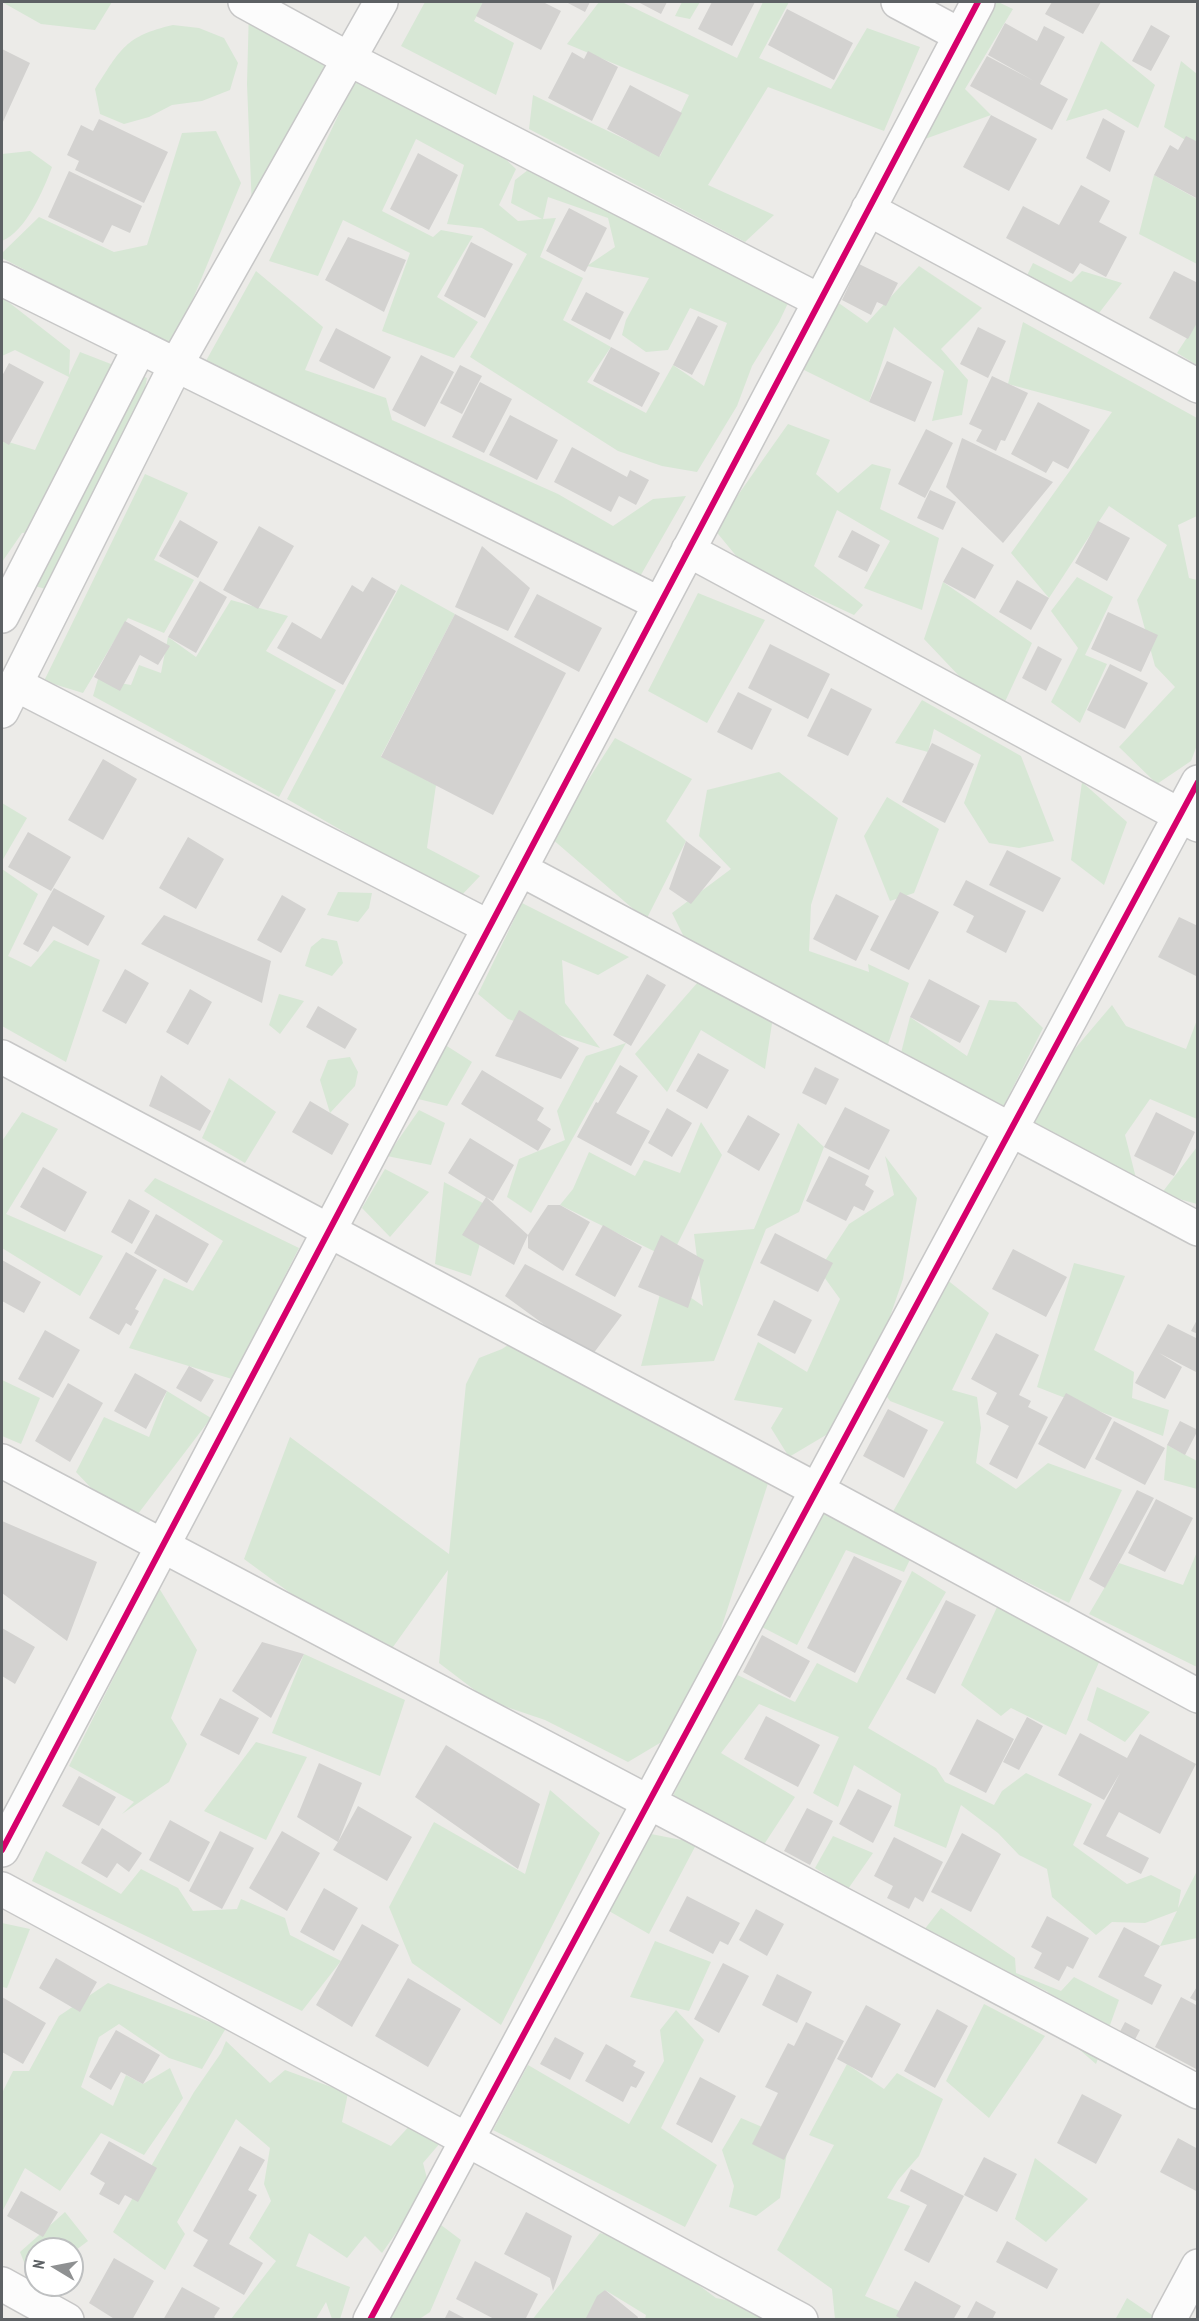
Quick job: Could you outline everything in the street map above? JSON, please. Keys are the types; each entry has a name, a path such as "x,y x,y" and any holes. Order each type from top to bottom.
{"street":[{"path":"245,2 349,59 820,301"},
{"path":"381,2 176,365 8,697 489,927"},
{"path":"898,2 960,35"},
{"path":"2,1850 978,2"},
{"path":"868,209 1197,386"},
{"path":"2,279 660,604"},
{"path":"2,616 140,347"},
{"path":"688,550 1188,820"},
{"path":"370,2319 1011,1128 1188,820 1197,782"},
{"path":"520,869 1011,1128 1197,1229"},
{"path":"2,1057 817,1490 1197,1696"},
{"path":"2,1461 1197,2092"},
{"path":"2,1889 801,2319"},
{"path":"1169,2319 1197,2266"},
{"path":"2,2284 67,2319"}],"green space":[{"path":"2,2 112,2 95,30 41,24"},
{"path":"425,2 484,2 474,21 514,43 496,95 401,46"},
{"path":"599,2 622,2 737,58 763,2 789,2 759,58 831,89 867,28 920,47 884,131 768,87 708,185 774,215 745,242 529,129 533,95 660,156 689,95 567,44"},
{"path":"682,2 700,2 690,19 675,16"},
{"path":"969,2 998,2 1013,9 965,89 991,115 925,139 934,72"},
{"path":"249,8 299,15 326,70 252,209 247,84"},
{"path":"173,25 199,28 224,38 238,63 230,90 202,101 172,105 149,117 124,124 100,114 95,89 118,54 144,34"},
{"path":"1101,41 1155,85 1138,128 1106,109 1066,121"},
{"path":"1181,61 1197,74 1197,147 1164,127"},
{"path":"356,78 474,129 516,169 499,205 518,221 542,219 511,203 515,180 537,163 789,301 752,366 737,406 697,472 662,466 618,451 470,357 527,254 482,228 447,224 464,165 416,139 382,211 433,237 441,230 473,236 437,297 478,322 454,358 382,331 410,253 343,220 318,276 269,261","holes":["548,197 608,218 615,247 587,266 649,278 626,320 622,335 646,352 668,350 690,308 727,323 704,386 673,365 646,413 587,382 611,347 563,320 583,278 540,257 556,218 543,219"]},
{"path":"216,131 241,183 173,347 2,258 2,253 39,217 114,252 147,245 182,133"},
{"path":"30,151 52,167 39,198 26,220 11,236 2,241 2,154"},
{"path":"1154,175 1197,199 1197,264 1139,234"},
{"path":"1033,263 1071,282 1082,271 1122,283 1080,338 1012,306"},
{"path":"919,266 982,308 941,349 968,380 962,415 932,421 944,371 894,327 869,402 800,368 833,299 867,323"},
{"path":"256,271 323,327 305,370 386,398 392,420 558,494 613,526 653,499 686,496 638,580 202,368"},
{"path":"2,297 70,350 69,375 80,352 147,378 131,462 69,595 23,583 31,532 22,533 2,562 2,440 35,450 69,377 15,350 2,356"},
{"path":"1023,322 1197,418 1197,516 1178,525 1189,578 1197,580 1197,745 1191,761 1157,784 1119,747 1175,687 1155,666 1137,600 1167,545 1109,506 1049,598 1011,553 1112,412 1008,384"},
{"path":"1197,322 1197,365 1177,353"},
{"path":"788,424 830,440 816,474 838,493 872,464 891,469 880,509 939,538 922,610 864,588 890,541 837,510 814,566 863,605 854,615 742,563 714,529"},
{"path":"145,474 188,493 154,560 194,580 164,633 128,618 83,693 44,681"},
{"path":"1077,577 1113,597 1085,655 1107,664 1080,723 1051,702 1078,648 1051,611"},
{"path":"943,582 1032,643 998,717 924,639"},
{"path":"401,584 455,614 381,756 436,785 427,848 480,876 459,898 287,799"},
{"path":"698,593 765,620 707,723 648,691"},
{"path":"231,600 288,616 266,651 336,690 279,797 93,696 98,679 131,685 139,665 161,673 168,637 196,657"},
{"path":"922,700 1021,756 1054,841 1019,848 989,843 964,803 981,755 934,729 928,752 895,743"},
{"path":"615,738 692,779 666,821 686,841 646,920 551,838"},
{"path":"779,772 838,818 811,905 809,951 869,972 868,964 909,983 886,1050 690,949 672,913 731,869 699,836 707,790"},
{"path":"1082,782 1127,822 1104,885 1071,860"},
{"path":"887,797 939,829 914,893 890,901 864,836"},
{"path":"2,803 27,818 2,861"},
{"path":"2,869 38,894 8,956 31,967 54,940 100,960 66,1062 2,1026"},
{"path":"338,892 372,893 369,908 358,922 327,915"},
{"path":"522,903 629,957 598,975 562,960 565,1003 600,1048 508,1019 478,994"},
{"path":"322,938 337,941 343,963 332,976 305,966 311,947"},
{"path":"698,982 775,1004 765,1069 701,1030 667,1092 635,1054"},
{"path":"279,994 304,1001 280,1034 269,1025"},
{"path":"989,1000 1016,1002 1043,1028 1003,1107 900,1057 910,1017 967,1056"},
{"path":"1112,1005 1126,1026 1186,1049 1197,1020 1197,1119 1150,1099 1125,1135 1136,1178 1018,1116"},
{"path":"439,1041 472,1062 447,1106 414,1098"},
{"path":"626,1043 531,1213 507,1197 519,1159 565,1140 557,1111 586,1056"},
{"path":"350,1057 358,1072 355,1086 330,1113 320,1080 328,1060"},
{"path":"229,1078 276,1112 245,1163 202,1138"},
{"path":"419,1110 445,1123 431,1165 387,1156"},
{"path":"22,1112 58,1129 6,1214 103,1256 80,1296 2,1248 2,1141"},
{"path":"701,1122 722,1155 670,1259 560,1205 573,1189 589,1152 635,1176 644,1160 680,1173"},
{"path":"798,1123 824,1147 799,1212 766,1229 714,1361 641,1366 664,1279 703,1306 694,1234 754,1229"},
{"path":"1197,1147 1197,1204 1161,1194"},
{"path":"885,1156 917,1198 903,1279 875,1360 831,1432 789,1457 771,1428 783,1408 734,1400 758,1342 807,1372 840,1299 819,1270 849,1224 894,1195"},
{"path":"385,1169 429,1192 390,1237 362,1208"},
{"path":"155,1178 299,1248 232,1379 129,1348 164,1278 193,1291 223,1241 144,1191"},
{"path":"444,1182 490,1207 471,1276 435,1264"},
{"path":"1074,1263 1125,1276 1094,1350 1134,1372 1132,1398 1169,1410 1163,1436 1037,1387"},
{"path":"946,1279 989,1313 952,1390 977,1397 981,1428 976,1463 1016,1489 1048,1463 1122,1490 1069,1603 891,1515 944,1422 890,1401 885,1394"},
{"path":"514,1341 771,1474 690,1725 628,1762 545,1720 489,1701 439,1663 448,1570 383,1661 244,1559 290,1437 449,1554 466,1384 479,1358 502,1349"},
{"path":"2,1380 40,1398 21,1444 2,1436"},
{"path":"167,1391 211,1418 128,1527 76,1472 104,1417 149,1437"},
{"path":"1167,1445 1197,1461 1197,1489 1164,1480"},
{"path":"826,1506 915,1549 904,1572 846,1550 797,1645 758,1625"},
{"path":"1197,1552 1197,1667 1089,1614 1119,1563 1183,1585"},
{"path":"912,1571 946,1592 868,1728 936,1768 945,1782 994,1805 1002,1791 1026,1773 1092,1804 1073,1845 1127,1884 1151,1875 1181,1890 1178,1908 1197,1871 1197,1938 1160,1946 1177,1911 1145,1923 1112,1922 1096,1935 1052,1897 1047,1869 1019,1855 998,1833 961,1805 946,1848 894,1826 901,1794 854,1765 838,1807 813,1793 839,1737 759,1704 721,1753 795,1797 763,1846 673,1796 731,1672 795,1702 817,1663 857,1683"},
{"path":"159,1588 197,1650 171,1718 187,1744 169,1782 122,1814 134,1802 69,1766"},
{"path":"998,1605 1101,1658 1066,1735 1011,1708 1001,1716 961,1685"},
{"path":"304,1654 405,1700 380,1776 272,1733"},
{"path":"1097,1687 1150,1712 1125,1742 1087,1720"},
{"path":"256,1742 307,1757 266,1840 204,1811"},
{"path":"550,1790 600,1833 501,2025 412,1963 389,1907 434,1822 525,1874"},
{"path":"651,1834 697,1843 649,1934 609,1911"},
{"path":"833,1836 873,1853 848,1889 815,1868"},
{"path":"46,1851 121,1894 141,1869 178,1888 193,1911 237,1909 241,1899 285,1918 290,1935 341,1961 302,2011 32,1881"},
{"path":"941,1908 1015,1958 1016,1973 1061,1991 1074,1977 1119,2000 1096,2064 1057,2030 1048,1992 924,1930"},
{"path":"2,1923 30,1929 7,1988 2,1987"},
{"path":"655,1941 711,1962 689,2011 630,1997"},
{"path":"108,1983 226,2028 202,2069 169,2058 119,2024 99,2037 81,2087 113,2106 126,2075 143,2084 170,2068 183,2098 144,2155 101,2133 60,2191 25,2168 2,2212 2,2093 13,2071 29,2071 59,2016"},
{"path":"984,2004 1045,2036 989,2118 946,2081"},
{"path":"676,2010 704,2040 661,2128 717,2165 685,2227 493,2130 528,2065 629,2124 664,2061 660,2030"},
{"path":"226,2041 270,2083 285,2070 348,2093 342,2122 391,2146 414,2121 441,2142 423,2163 429,2186 382,2253 365,2236 347,2258 309,2233 296,2266 350,2287 340,2319 332,2319 326,2302 316,2319 231,2319 276,2261 249,2238 271,2201 264,2184 270,2148 236,2119 177,2222 185,2234 165,2270 113,2232 194,2092 221,2053"},
{"path":"847,2064 884,2089 897,2073 943,2099 919,2156 898,2180 887,2198 910,2206 865,2296 918,2319 835,2319 832,2289 777,2250 834,2145 809,2135"},
{"path":"741,2118 774,2132 787,2152 780,2198 756,2216 729,2207 734,2186 722,2150"},
{"path":"1035,2158 1088,2199 1046,2242 1015,2219"},
{"path":"65,2212 88,2241 84,2244 84,2237 37,2237"},
{"path":"437,2222 461,2240 430,2312 418,2320 365,2319"},
{"path":"600,2233 645,2245 716,2298 741,2303 776,2319 645,2319 646,2315 605,2290 587,2319 532,2320"},
{"path":"24,2248 24,2262 20,2252"},
{"path":"1127,2298 1158,2319 1115,2320"}],"building":[{"path":"483,2 543,2 561,11 541,50 476,16"},
{"path":"566,2 590,2 585,12"},
{"path":"638,2 667,2 661,14"},
{"path":"712,2 755,2 732,46 698,29"},
{"path":"1052,2 1101,2 1083,34 1045,14"},
{"path":"787,9 853,43 834,80 768,45"},
{"path":"1005,23 1037,41 1044,26 1065,37 1040,84 1068,99 1052,130 970,86 987,56 1034,81 988,55"},
{"path":"1151,25 1170,36 1151,71 1132,61"},
{"path":"2,49 30,63 2,124"},
{"path":"588,51 618,67 592,121 548,98 572,52 584,59"},
{"path":"630,85 682,113 659,157 607,129"},
{"path":"991,115 1037,139 1009,191 963,167"},
{"path":"1103,118 1125,131 1110,172 1086,158"},
{"path":"99,119 168,152 144,203 75,170 79,161 67,155 81,125 93,131"},
{"path":"1186,136 1198,142 1198,199 1154,175 1170,145 1178,150"},
{"path":"418,153 458,175 429,230 390,209"},
{"path":"69,171 142,206 130,233 112,225 103,243 48,217"},
{"path":"1081,185 1110,201 1099,222 1127,237 1106,277 1080,263 1073,274 1006,238 1023,206 1059,225"},
{"path":"569,208 607,228 585,272 546,251"},
{"path":"348,237 406,260 384,312 325,280"},
{"path":"471,242 513,264 485,318 444,296"},
{"path":"859,264 898,283 886,306 877,302 871,315 842,300"},
{"path":"1174,271 1198,283 1198,321 1188,339 1149,318"},
{"path":"586,292 624,312 610,340 571,320"},
{"path":"698,316 718,326 692,375 673,365"},
{"path":"978,327 1006,341 988,378 960,364"},
{"path":"336,328 391,357 374,389 319,361"},
{"path":"611,347 660,373 642,407 593,381"},
{"path":"421,355 454,372 425,427 392,410"},
{"path":"887,361 932,382 915,422 869,402"},
{"path":"9,363 44,382 9,445 2,441 2,376"},
{"path":"460,365 482,376 462,414 440,403"},
{"path":"992,376 1028,393 1005,441 1001,440 996,451 976,441 982,430 969,424"},
{"path":"480,382 512,399 484,453 452,437"},
{"path":"1038,402 1090,430 1068,469 1053,461 1046,473 1011,454"},
{"path":"510,415 558,440 537,480 489,455"},
{"path":"926,429 953,443 925,498 898,484"},
{"path":"962,438 1053,482 1003,543 946,487"},
{"path":"572,447 627,477 630,470 649,480 636,505 619,496 611,512 554,482"},
{"path":"930,490 956,502 943,530 917,518"},
{"path":"180,520 218,542 198,578 159,556"},
{"path":"1098,521 1130,538 1107,581 1075,563"},
{"path":"259,526 294,546 258,609 223,590"},
{"path":"852,530 880,545 867,572 838,557"},
{"path":"482,546 530,588 508,631 455,607"},
{"path":"962,547 994,565 975,599 943,582"},
{"path":"372,577 396,591 343,685 277,648 292,622 321,639 352,585 363,592"},
{"path":"1017,580 1049,598 1031,630 999,612"},
{"path":"200,581 227,597 196,653 168,637"},
{"path":"537,594 602,628 579,672 514,637"},
{"path":"1108,612 1158,635 1141,672 1091,649"},
{"path":"455,614 566,673 493,815 381,757"},
{"path":"125,621 170,646 158,665 140,655 120,691 94,677"},
{"path":"770,644 830,674 808,719 748,688"},
{"path":"1038,646 1062,659 1046,691 1022,678"},
{"path":"1110,664 1148,683 1125,729 1087,710"},
{"path":"831,688 872,709 848,756 807,736"},
{"path":"738,692 772,709 752,750 717,732"},
{"path":"932,743 974,764 945,823 902,802"},
{"path":"103,759 137,779 103,840 68,820"},
{"path":"28,832 71,857 51,891 8,867"},
{"path":"188,837 224,859 196,909 159,888"},
{"path":"686,841 721,867 691,904 669,889"},
{"path":"1007,850 1061,878 1043,912 989,885"},
{"path":"966,880 1026,911 1006,953 966,932 974,916 953,905"},
{"path":"54,888 105,916 88,946 53,926 38,952 23,944"},
{"path":"900,892 939,912 909,970 870,950"},
{"path":"836,894 879,916 856,961 813,939"},
{"path":"282,895 306,909 281,953 257,940"},
{"path":"164,915 271,961 262,1003 141,944"},
{"path":"1179,917 1198,926 1198,977 1158,957"},
{"path":"125,969 149,983 126,1024 102,1011"},
{"path":"647,974 666,985 631,1046 613,1035"},
{"path":"929,979 980,1006 960,1043 910,1017"},
{"path":"190,989 212,1002 188,1045 166,1032"},
{"path":"318,1006 357,1029 345,1049 306,1027"},
{"path":"519,1010 579,1048 561,1079 495,1056"},
{"path":"698,1053 729,1070 707,1109 676,1091"},
{"path":"620,1065 638,1076 616,1113 650,1131 631,1166 577,1137"},
{"path":"815,1067 839,1079 826,1105 802,1093"},
{"path":"482,1070 544,1108 537,1120 551,1129 538,1151 461,1104"},
{"path":"161,1075 211,1111 200,1131 149,1106"},
{"path":"310,1101 349,1124 332,1155 292,1132"},
{"path":"845,1107 890,1130 869,1170 824,1147"},
{"path":"667,1108 692,1123 672,1157 648,1143"},
{"path":"1156,1112 1195,1132 1174,1176 1134,1156"},
{"path":"748,1115 780,1134 759,1171 727,1152"},
{"path":"470,1138 514,1165 493,1201 448,1173"},
{"path":"829,1156 869,1176 865,1185 874,1191 864,1211 854,1206 846,1221 806,1201"},
{"path":"43,1167 87,1192 65,1232 20,1207"},
{"path":"486,1197 528,1235 514,1265 462,1235"},
{"path":"129,1199 150,1211 132,1244 111,1232"},
{"path":"548,1205 560,1205 590,1222 563,1271 528,1248 528,1235"},
{"path":"156,1214 209,1244 187,1283 134,1253"},
{"path":"603,1225 642,1247 615,1297 575,1275"},
{"path":"775,1233 833,1263 818,1292 760,1263"},
{"path":"661,1235 704,1260 688,1308 638,1287"},
{"path":"1013,1249 1067,1277 1046,1317 992,1289"},
{"path":"126,1252 157,1270 135,1309 139,1311 131,1326 126,1323 119,1335 89,1318"},
{"path":"2,1260 41,1282 24,1313 2,1301"},
{"path":"525,1264 622,1315 590,1358 505,1296"},
{"path":"774,1300 812,1320 795,1354 757,1335"},
{"path":"1198,1318 1198,1334 1191,1331"},
{"path":"1168,1324 1198,1339 1198,1373 1159,1353 1182,1367 1165,1399 1135,1383"},
{"path":"45,1330 80,1350 53,1398 18,1379"},
{"path":"996,1333 1039,1355 1019,1395 1031,1401 1028,1407 1048,1417 1017,1479 989,1464 1009,1426 986,1414 997,1393 971,1379"},
{"path":"189,1366 214,1380 201,1402 176,1388"},
{"path":"135,1373 167,1391 146,1429 114,1411"},
{"path":"68,1383 103,1403 70,1462 35,1441"},
{"path":"1066,1393 1112,1418 1085,1469 1038,1444"},
{"path":"888,1409 928,1430 904,1478 863,1456"},
{"path":"1114,1421 1165,1448 1145,1485 1095,1459"},
{"path":"1180,1421 1198,1430 1185,1455 1167,1445"},
{"path":"1137,1490 1154,1498 1105,1588 1089,1579"},
{"path":"1156,1499 1193,1518 1165,1572 1128,1553"},
{"path":"2,1521 97,1562 67,1641 2,1593"},
{"path":"854,1556 902,1581 855,1673 807,1648"},
{"path":"946,1600 976,1615 935,1694 906,1679"},
{"path":"2,1628 35,1647 15,1684 2,1676"},
{"path":"762,1635 810,1661 790,1698 743,1672"},
{"path":"262,1642 304,1654 271,1718 232,1691"},
{"path":"220,1698 259,1718 239,1755 200,1735"},
{"path":"766,1716 820,1745 798,1787 744,1759"},
{"path":"1027,1717 1043,1726 1019,1770 1003,1762"},
{"path":"977,1719 1014,1739 986,1793 949,1774"},
{"path":"1080,1733 1127,1758 1140,1734 1196,1764 1160,1834 1119,1812 1106,1836 1149,1858 1141,1874 1083,1844 1120,1773 1104,1800 1058,1775"},
{"path":"446,1745 540,1804 518,1869 415,1797"},
{"path":"319,1763 362,1783 338,1842 297,1817"},
{"path":"79,1776 116,1797 99,1826 62,1806"},
{"path":"858,1789 892,1806 873,1843 839,1824"},
{"path":"358,1806 412,1837 387,1881 333,1850"},
{"path":"807,1808 833,1821 810,1865 784,1851"},
{"path":"170,1820 210,1842 189,1882 149,1860"},
{"path":"102,1828 142,1853 129,1872 117,1863 107,1878 81,1863"},
{"path":"220,1831 254,1848 222,1909 189,1891"},
{"path":"282,1831 320,1853 287,1911 249,1888"},
{"path":"962,1833 1001,1854 971,1912 931,1892"},
{"path":"894,1837 943,1862 923,1902 915,1897 909,1909 887,1898 893,1886 874,1876"},
{"path":"324,1888 358,1908 334,1951 300,1932"},
{"path":"687,1896 740,1923 728,1945 720,1941 713,1954 669,1931"},
{"path":"756,1909 784,1924 767,1956 739,1940"},
{"path":"1047,1916 1089,1938 1073,1969 1067,1966 1059,1981 1034,1968 1042,1953 1031,1947"},
{"path":"362,1924 399,1945 352,2027 316,2005"},
{"path":"1124,1927 1160,1946 1144,1976 1162,1985 1152,2005 1098,1977"},
{"path":"56,1958 97,1982 80,2012 39,1988"},
{"path":"723,1963 749,1976 719,2033 694,2019"},
{"path":"777,1974 812,1992 797,2023 762,2005"},
{"path":"408,1978 461,2009 428,2067 375,2036"},
{"path":"1198,1985 1198,2002 1190,1998"},
{"path":"2,1997 46,2023 23,2064 2,2052"},
{"path":"1181,1997 1198,2006 1198,2070 1155,2047"},
{"path":"866,2005 901,2024 872,2078 837,2059"},
{"path":"937,2009 968,2026 935,2088 904,2071"},
{"path":"806,2022 844,2041 784,2160 752,2144 778,2093 765,2087 788,2043 794,2046"},
{"path":"1125,2022 1140,2030 1131,2047 1116,2039"},
{"path":"116,2030 160,2055 143,2084 121,2072 111,2090 89,2077"},
{"path":"555,2037 584,2053 570,2080 540,2064"},
{"path":"606,2044 636,2061 633,2066 645,2072 636,2088 631,2086 623,2102 585,2081"},
{"path":"700,2077 736,2096 712,2143 676,2124"},
{"path":"1082,2094 1122,2115 1096,2164 1057,2143"},
{"path":"1178,2138 1198,2149 1198,2192 1160,2172"},
{"path":"109,2141 157,2168 138,2202 125,2195 119,2205 99,2194 105,2183 90,2174"},
{"path":"240,2146 265,2160 248,2190 257,2195 229,2244 263,2263 244,2295 193,2266 208,2240 193,2231"},
{"path":"984,2157 1017,2174 997,2212 964,2195"},
{"path":"911,2169 964,2196 929,2263 904,2250 927,2205 900,2191"},
{"path":"21,2191 58,2212 43,2237 7,2216"},
{"path":"526,2212 572,2236 553,2291 550,2278 504,2254"},
{"path":"1007,2241 1058,2269 1047,2289 996,2262"},
{"path":"114,2258 154,2281 132,2320 116,2320 89,2303"},
{"path":"475,2261 538,2294 525,2320 496,2320 456,2299"},
{"path":"915,2281 961,2306 953,2320 903,2320 896,2316"},
{"path":"182,2287 220,2308 214,2317 218,2320 163,2320"},
{"path":"605,2290 638,2317 637,2320 585,2320 597,2296"},
{"path":"976,2301 996,2312 992,2320 966,2320"},
{"path":"449,2310 468,2320 444,2320"}],"cycle path":[{"path":"2,1850 978,2"},
{"path":"370,2320 1198,782"}]}
